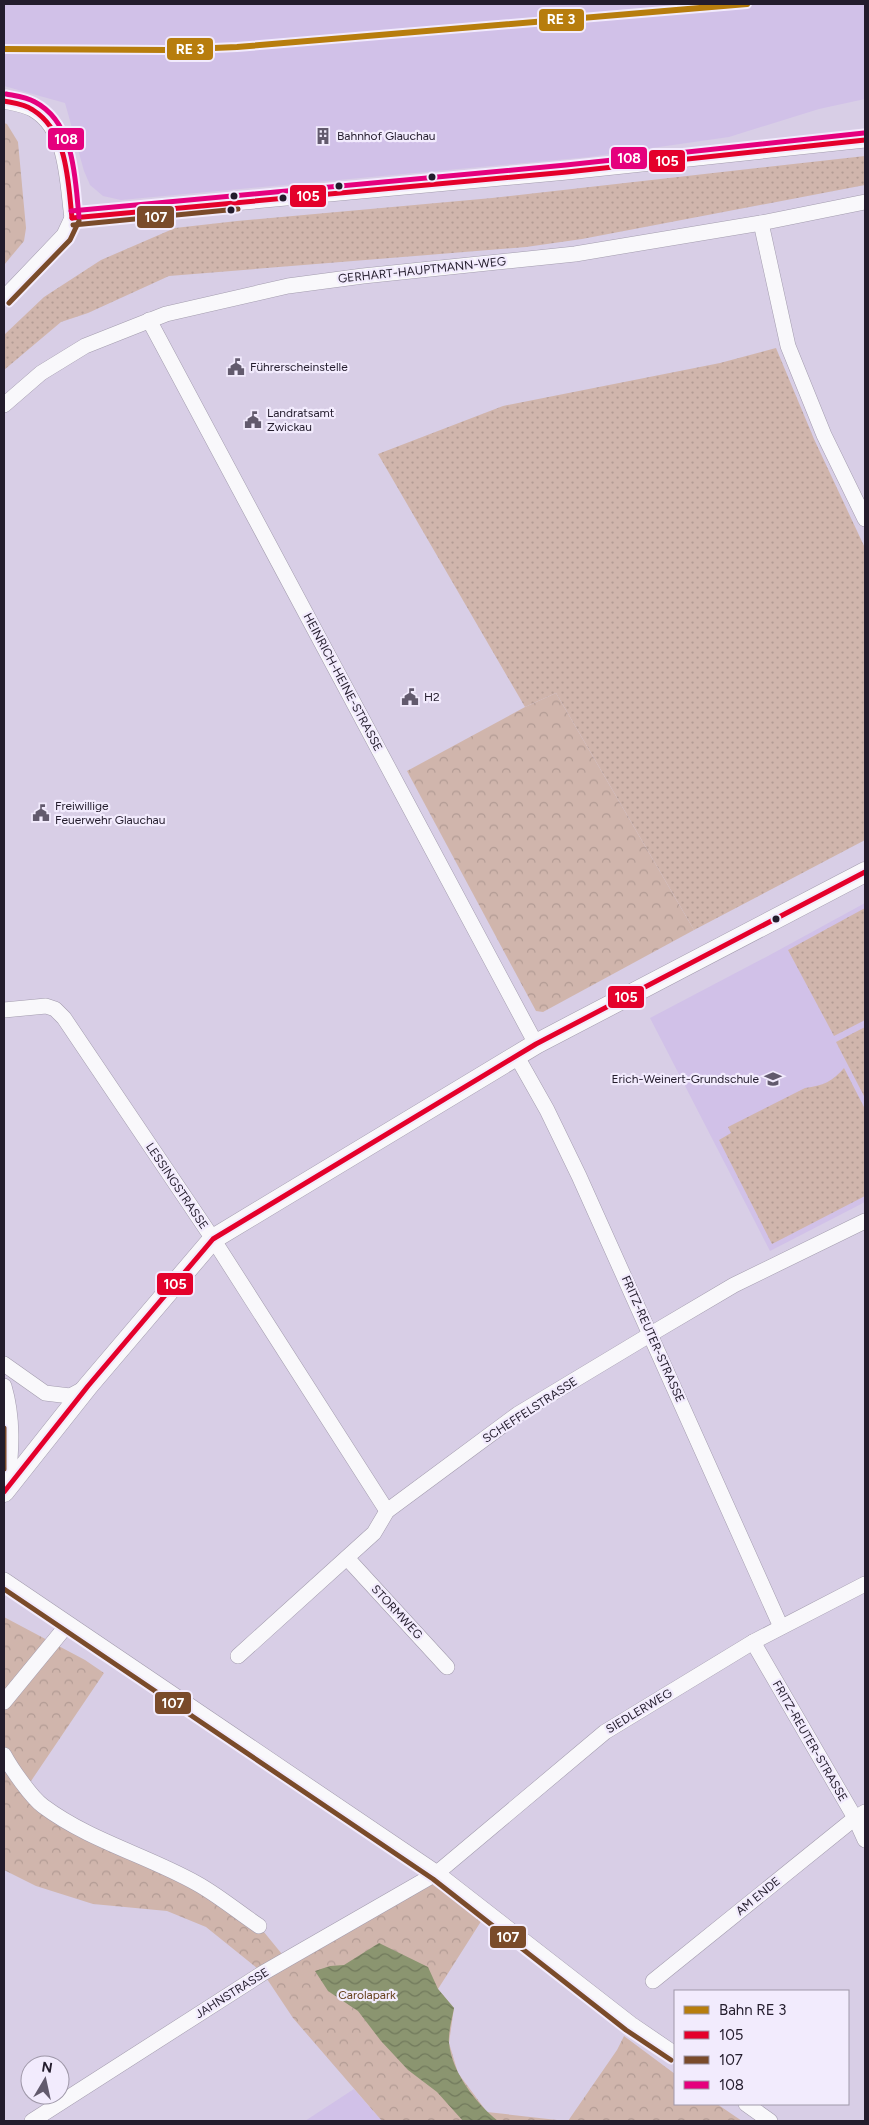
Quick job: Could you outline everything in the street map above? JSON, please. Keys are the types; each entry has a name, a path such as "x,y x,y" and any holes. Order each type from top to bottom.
{"street":[{"path":"4,101 33,110 50,124 64,163 72,218 64,235 4,298"},
{"path":"72,218 567,172 865,140"},
{"name":"GERHART-HAUPTMANN-WEG","path":"4,405 41,373 85,346 149,320 288,286 363,276 574,254 761,223 865,202"},
{"path":"761,223 788,346 824,434 865,519"},
{"name":"HEINRICH-HEINE-STRASSE","path":"149,320 536,1044"},
{"path":"6,1488 88,1386 213,1239 516,1055 865,872"},
{"name":"LESSINGSTRASSE","path":"4,1010 46,1006 55,1010 64,1018 213,1239 387,1511"},
{"name":"FRITZ-REUTER-STRASSE","path":"516,1055 547,1110 651,1334 781,1627"},
{"name":"SCHEFFELSTRASSE","path":"238,1656 374,1533 387,1511 518,1414 734,1285 865,1221"},
{"path":"4,1364 46,1393 70,1396 88,1386"},
{"path":"4,1386 9,1405 12,1440 6,1488"},
{"name":"STORMWEG","path":"347,1558 447,1667"},
{"path":"4,1580 436,1873 630,2024 674,2053"},
{"name":"SIEDLERWEG","path":"436,1873 605,1732 753,1642 865,1584"},
{"path":"4,1702 68,1624"},
{"name":"FRITZ-REUTER-STRASSE","path":"753,1642 860,1815 865,1840"},
{"path":"4,1755 10,1767 41,1805 103,1842 142,1857 197,1884 259,1926"},
{"name":"AM ENDE","path":"653,1980 860,1815"},
{"name":"JAHNSTRASSE","path":"32,2121 263,1973 436,1873"},
{"path":"747,2105 770,2121"}],"shaded area":[{"path":"4,4 865,4 865,99 819,109 729,137 589,157 121,200 103,196 90,185 84,171 65,103 4,86"},
{"name":"Erich-Weinert-Grundschule","path":"865,903 865,1202 770,1251 650,1018"},
{"path":"354,2089 382,2121 305,2121"}],"green space":[{"path":"4,123 7,124 18,142 26,228 24,241 4,265"},
{"path":"865,156 865,185 582,239 526,247 169,276 88,313 61,322 4,370 4,335 44,297 101,260 175,228 492,198"},
{"path":"776,348 814,439 865,548 865,840 694,930 556,693 525,707 378,454 503,406 720,363"},
{"path":"556,693 694,930 543,1012 536,1011 407,771 525,707"},
{"path":"865,908 865,1020 834,1036 788,950"},
{"path":"865,1027 865,1098 836,1042"},
{"path":"844,1068 865,1109 865,1196 772,1244 719,1140 731,1133 728,1127 805,1088 827,1082"},
{"name":"Carolapark","path":"4,1617 85,1660 104,1673 27,1787 41,1805 142,1857 259,1926 286,1959 437,1873 487,1912 438,1989 454,2008 449,2043 458,2073 487,2112 566,2121 382,2121 293,2018 263,1973 206,1927 167,1911 93,1904 36,1886 4,1870"},
{"path":"624,2036 674,2073 674,2105 718,2105 742,2121 568,2121 617,2050"}],"water":[{"path":"379,1943 428,1967 438,1989 454,2008 449,2043 451,2054 460,2076 481,2105 498,2121 463,2121 437,2092 408,2070 381,2041 358,2011 328,1991 315,1971 330,1966 344,1965"}],"transit line":[{"path":"4,49 167,50 237,47 747,4"},
{"name":"108","path":"6,94 35,102 48,111 58,123 65,138 74,169 79,217"},
{"name":"105","path":"4,101 30,108 45,119 53,131 60,144 64,159 72,218"},
{"name":"108","path":"71,211 566,165 864,133"},
{"name":"105","path":"72,218 567,172 865,140"},
{"name":"107","path":"73,225 238,209"},
{"name":"107","path":"9,303 70,240 79,221"},
{"name":"105","path":"4,1492 88,1386 213,1239 536,1044 865,872"},
{"name":"107","path":"4,1428 4,1469"},
{"name":"107","path":"4,1589 433,1879 626,2030 671,2060"}],"place":[{"name":"Bahnhof Glauchau","path":"323,136"},
{"name":"Führerscheinstelle","path":"236,367"},
{"name":"Landratsamt Zwickau","path":"253,420"},
{"name":"H2","path":"410,697"},
{"name":"Freiwillige Feuerwehr Glauchau","path":"41,813"},
{"name":"Erich-Weinert-Grundschule","path":"773,1079"}]}
